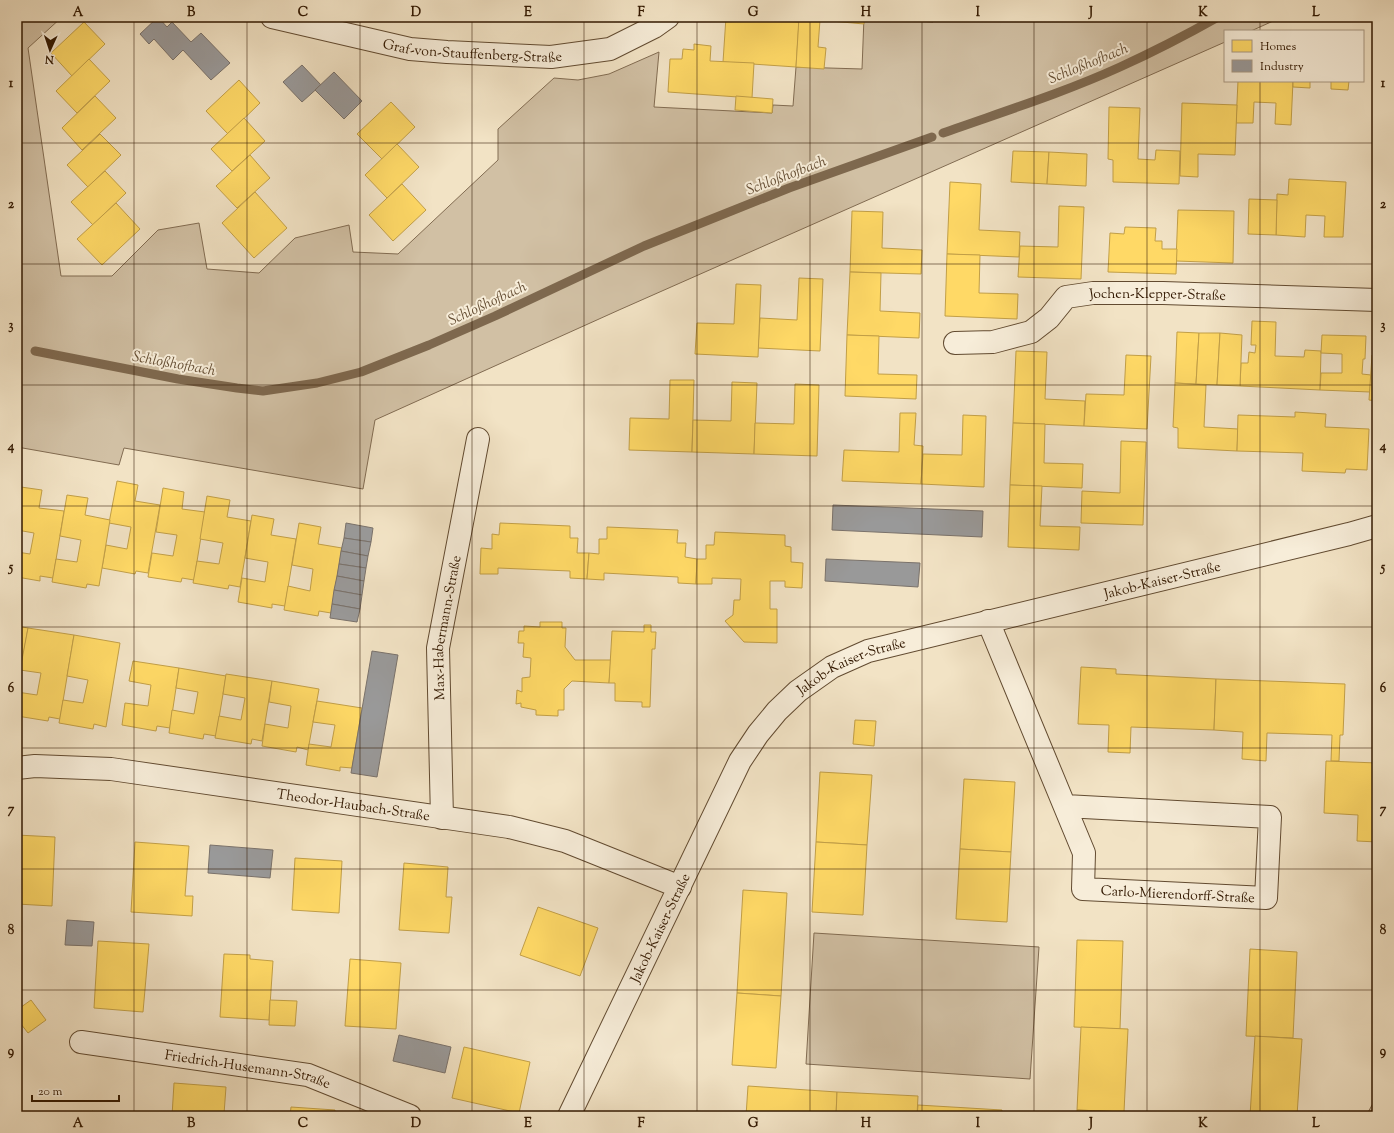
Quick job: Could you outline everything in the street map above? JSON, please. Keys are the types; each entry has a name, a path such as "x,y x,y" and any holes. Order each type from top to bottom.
{"street":[{"name":"Graf-von-Stauffenberg-Straße","path":"272,17 410,49 551,57 610,49 654,27 668,17"},
{"name":"Jochen-Klepper-Straße","path":"955,343 993,342 1031,332 1049,318 1066,297 1093,292 1377,300"},
{"name":"Max-Habermann-Straße","path":"442,818 438,648 478,439"},
{"name":"Jakob-Kaiser-Straße","path":"569,1116 740,761 758,734 777,711 798,691 832,667 868,651 1342,536 1377,526"},
{"name":"Carlo-Mierendorff-Straße","path":"988,621 1084,853 1083,889 1266,898 1270,817 1065,806"},
{"name":"Theodor-Haubach-Straße","path":"17,768 35,766 111,769 509,827 565,841 680,888"},
{"name":"Friedrich-Husemann-Straße","path":"80,1042 308,1074 410,1116"}],"shaded area":[{"path":"17,17 62,17 28,48 61,276 112,276 158,230 199,223 207,269 259,273 295,238 349,225 353,252 398,254 498,160 498,129 554,78 578,80 609,74 659,52 654,107 772,113 773,105 793,106 796,67 862,69 864,17 933,22 933,17 1282,17 1253,30 1224,30 1224,42 619,310 375,420 363,489 124,448 119,465 17,447"},
{"path":"814,933 1039,947 1030,1079 806,1064"},
{"path":"1377,1096 1377,1116 1366,1116"}],"building: Homes":[{"path":"726,17 799,22 796,67 723,62"},
{"path":"799,17 864,17 864,24 820,20 818,47 826,48 824,69 796,67"},
{"path":"84,22 105,44 72,76 51,53"},
{"path":"694,44 711,46 710,61 754,63 752,98 668,92 670,59 682,59 683,49 694,50"},
{"path":"89,59 110,81 77,113 56,91"},
{"path":"239,80 260,103 228,134 206,111"},
{"path":"1238,82 1293,82 1291,125 1275,124 1276,103 1254,102 1253,123 1236,123"},
{"path":"1293,82 1310,82 1310,88 1293,87"},
{"path":"1331,82 1349,82 1348,90 1331,89"},
{"path":"95,96 116,118 82,150 62,128"},
{"path":"736,96 773,99 772,113 735,110"},
{"path":"391,102 415,127 382,159 357,134"},
{"path":"1182,103 1237,105 1235,155 1198,154 1198,177 1180,176"},
{"path":"1109,107 1140,108 1138,159 1155,160 1156,150 1180,151 1179,184 1113,182 1113,160 1108,159"},
{"path":"244,118 265,141 232,171 211,149"},
{"path":"100,134 121,155 88,187 67,165"},
{"path":"397,144 419,167 387,198 365,175"},
{"path":"1013,151 1049,152 1047,184 1011,182"},
{"path":"1049,152 1087,154 1086,186 1047,184"},
{"path":"250,155 270,178 237,208 216,186"},
{"path":"105,171 126,193 93,225 71,202"},
{"path":"1289,179 1346,182 1343,237 1324,237 1325,216 1306,215 1305,237 1276,235 1277,194 1288,195"},
{"path":"950,182 981,184 979,230 1020,232 1019,257 947,254"},
{"path":"402,184 426,210 393,241 369,215"},
{"path":"255,192 287,228 254,258 222,223"},
{"path":"1249,199 1277,200 1276,235 1248,234"},
{"path":"116,203 140,229 102,265 77,239"},
{"path":"1059,206 1084,207 1081,279 1018,277 1020,246 1058,247"},
{"path":"1178,210 1234,211 1233,263 1176,261"},
{"path":"852,211 883,212 882,248 922,250 921,274 850,272"},
{"path":"1125,227 1156,228 1155,241 1162,241 1162,249 1177,249 1176,274 1108,272 1110,233 1124,234"},
{"path":"947,254 980,255 979,293 1018,294 1017,319 945,316"},
{"path":"850,272 881,273 880,311 920,313 919,338 847,335"},
{"path":"799,278 823,279 820,351 758,348 760,318 797,320"},
{"path":"736,284 761,285 758,357 695,354 697,323 734,324"},
{"path":"1252,321 1276,322 1275,356 1304,357 1305,350 1321,351 1320,390 1240,386 1241,363 1248,363 1249,352 1255,353 1256,345 1251,345"},
{"path":"1177,332 1199,333 1196,384 1175,383"},
{"path":"1199,333 1220,333 1217,385 1196,384"},
{"path":"1220,333 1242,335 1240,386 1217,385"},
{"path":"847,335 879,336 878,374 917,375 916,399 845,396"},
{"path":"1322,335 1366,336 1365,359 1363,359 1362,374 1371,375 1370,392 1320,390 1321,373 1342,373 1342,354 1321,353"},
{"path":"1016,351 1047,352 1045,399 1085,401 1084,426 1013,423"},
{"path":"1126,355 1151,356 1147,429 1084,426 1086,394 1124,395"},
{"path":"1372,355 1377,356 1377,401 1369,400"},
{"path":"670,380 694,380 692,452 629,450 630,418 669,419"},
{"path":"732,382 757,383 754,454 692,452 693,420 731,421"},
{"path":"1175,383 1206,385 1204,427 1238,429 1237,451 1178,448 1178,428 1173,427"},
{"path":"795,384 819,385 817,456 754,454 755,423 794,424"},
{"path":"1295,412 1326,414 1325,427 1369,429 1367,470 1346,469 1345,473 1302,471 1303,453 1237,451 1238,415 1295,417"},
{"path":"900,413 916,413 914,445 923,446 921,484 842,481 844,450 899,452"},
{"path":"963,415 986,416 984,487 921,484 923,454 962,455"},
{"path":"1376,420 1377,440 1374,440"},
{"path":"1013,423 1045,424 1044,463 1083,464 1082,488 1010,485"},
{"path":"1121,441 1146,442 1143,525 1081,523 1082,491 1120,493"},
{"path":"117,481 138,485 135,501 160,505 148,573 136,571 135,574 102,568 106,545 127,549 131,527 109,523"},
{"path":"1010,485 1042,486 1040,526 1080,527 1079,550 1008,547"},
{"path":"21,487 42,490 39,508 64,511 53,578 40,576 40,581 17,577 17,552 30,554 34,533 17,530 17,511"},
{"path":"163,488 184,492 182,509 205,512 194,580 182,578 181,582 148,577 152,553 173,556 177,535 156,532"},
{"path":"67,495 88,498 85,515 110,520 99,586 87,584 86,588 52,582 56,559 77,562 81,540 60,536"},
{"path":"207,496 230,500 227,517 251,521 240,587 229,585 228,589 193,583 197,561 219,564 223,543 200,539"},
{"path":"252,515 274,519 271,535 296,539 285,606 272,604 272,608 238,602 242,578 265,582 268,562 245,558"},
{"path":"299,523 321,527 318,544 342,548 331,613 319,611 318,616 284,610 288,586 310,591 313,569 292,565"},
{"path":"500,523 570,526 570,538 578,538 577,553 589,553 587,579 570,578 570,571 498,568 498,574 480,574 481,548 492,549 492,534 499,535"},
{"path":"607,527 678,530 677,543 686,543 685,557 697,559 696,584 678,583 678,577 604,573 604,580 587,579 589,553 599,554 599,539 607,539"},
{"path":"715,532 785,535 785,546 791,547 791,562 803,563 802,588 785,587 785,581 770,581 770,609 777,609 777,643 744,642 725,621 733,615 734,600 740,600 741,579 712,578 712,584 696,584 697,559 706,559 706,545 714,545"},
{"path":"540,622 562,622 562,628 566,628 565,647 575,660 611,660 609,683 572,681 564,689 564,710 558,710 558,716 536,715 536,710 521,707 521,703 516,704 517,690 522,692 522,678 530,677 531,658 523,657 524,643 518,643 519,631 524,631 524,626 540,627"},
{"path":"644,625 651,625 651,632 656,632 655,649 652,649 650,707 642,707 642,702 615,701 615,683 609,683 612,631 644,632"},
{"path":"17,626 28,628 17,691"},
{"path":"28,628 74,635 60,719 49,717 48,721 17,716 17,692 37,695 41,673 20,670"},
{"path":"74,635 120,643 106,727 94,724 93,729 59,723 63,700 83,703 88,680 67,676"},
{"path":"133,661 179,668 170,728 157,726 156,731 122,725 125,703 148,706 151,685 129,681"},
{"path":"1081,667 1116,669 1116,674 1216,679 1214,730 1131,727 1130,753 1108,752 1109,725 1078,724"},
{"path":"179,668 226,676 216,736 204,734 203,739 169,733 172,710 194,714 198,692 176,688"},
{"path":"226,674 272,681 262,741 252,739 251,744 215,738 219,716 241,720 245,698 223,694"},
{"path":"1216,679 1345,684 1343,735 1340,735 1339,761 1331,761 1332,735 1267,733 1266,761 1242,759 1243,732 1214,730"},
{"path":"272,681 319,689 308,750 297,747 296,752 262,746 265,724 288,728 291,706 269,702"},
{"path":"317,701 362,708 352,768 340,767 340,771 306,765 309,744 331,747 335,725 313,722"},
{"path":"855,720 876,721 874,746 853,744"},
{"path":"1326,761 1377,763 1377,842 1357,841 1358,815 1324,813"},
{"path":"820,772 872,775 867,845 816,842"},
{"path":"964,779 1015,782 1011,852 960,849"},
{"path":"17,835 55,837 52,906 17,904"},
{"path":"135,842 189,846 185,896 193,896 192,916 131,912"},
{"path":"816,842 867,845 863,915 812,912"},
{"path":"960,849 1011,852 1007,922 956,919"},
{"path":"295,858 342,861 339,913 292,910"},
{"path":"404,863 448,867 446,897 452,897 449,933 399,930"},
{"path":"743,890 787,893 781,996 737,993"},
{"path":"538,907 598,928 580,976 520,955"},
{"path":"1077,940 1123,941 1120,1029 1074,1027"},
{"path":"98,941 149,944 143,1012 94,1008"},
{"path":"1250,949 1297,952 1293,1038 1246,1036"},
{"path":"224,954 250,955 250,959 273,961 269,1020 220,1017"},
{"path":"350,959 401,963 396,1029 345,1026"},
{"path":"737,993 781,996 776,1068 732,1065"},
{"path":"31,1000 46,1020 28,1033 17,1019 17,1010"},
{"path":"270,1000 297,1001 295,1026 269,1025"},
{"path":"1081,1027 1128,1029 1124,1112 1077,1110"},
{"path":"1255,1036 1302,1039 1297,1116 1250,1116"},
{"path":"464,1047 530,1062 519,1113 452,1098"},
{"path":"174,1083 226,1087 224,1114 219,1114 219,1116 172,1116"},
{"path":"748,1086 837,1092 836,1116 746,1116"},
{"path":"837,1092 918,1096 917,1116 836,1116"},
{"path":"918,1105 1002,1110 1001,1116 917,1116"},
{"path":"291,1107 335,1110 335,1116 290,1116"},
{"path":"1077,1110 1124,1112 1124,1116 1077,1116"},
{"path":"93,1111 95,1116 82,1116"}],"building: Industry":[{"path":"158,17 167,27 172,22 191,42 201,33 230,63 211,80 183,50 173,60 154,39 149,44 140,34"},
{"path":"302,65 321,85 302,102 283,82"},
{"path":"334,72 362,101 344,119 315,90"},
{"path":"833,505 983,511 982,537 832,530"},
{"path":"346,523 373,528 371,542 344,538"},
{"path":"344,538 371,542 368,556 341,551"},
{"path":"341,551 368,556 366,568 339,564"},
{"path":"826,559 920,563 918,587 825,581"},
{"path":"339,564 366,568 364,581 337,576"},
{"path":"337,576 364,581 362,595 334,590"},
{"path":"334,590 362,595 360,609 332,604"},
{"path":"332,604 360,609 357,622 330,618"},
{"path":"372,651 398,655 377,777 351,773"},
{"path":"210,845 273,850 270,878 208,873"},
{"path":"67,920 94,922 92,946 65,945"},
{"path":"399,1035 451,1047 445,1073 393,1061"}],"waterway":[{"name":"Schloßhofbach","path":"943,133 1077,85 1182,37 1218,17"},
{"name":"Schloßhofbach","path":"35,351 178,379 263,391 317,383 361,372 429,345 495,316 644,246 789,188 932,137"}]}
